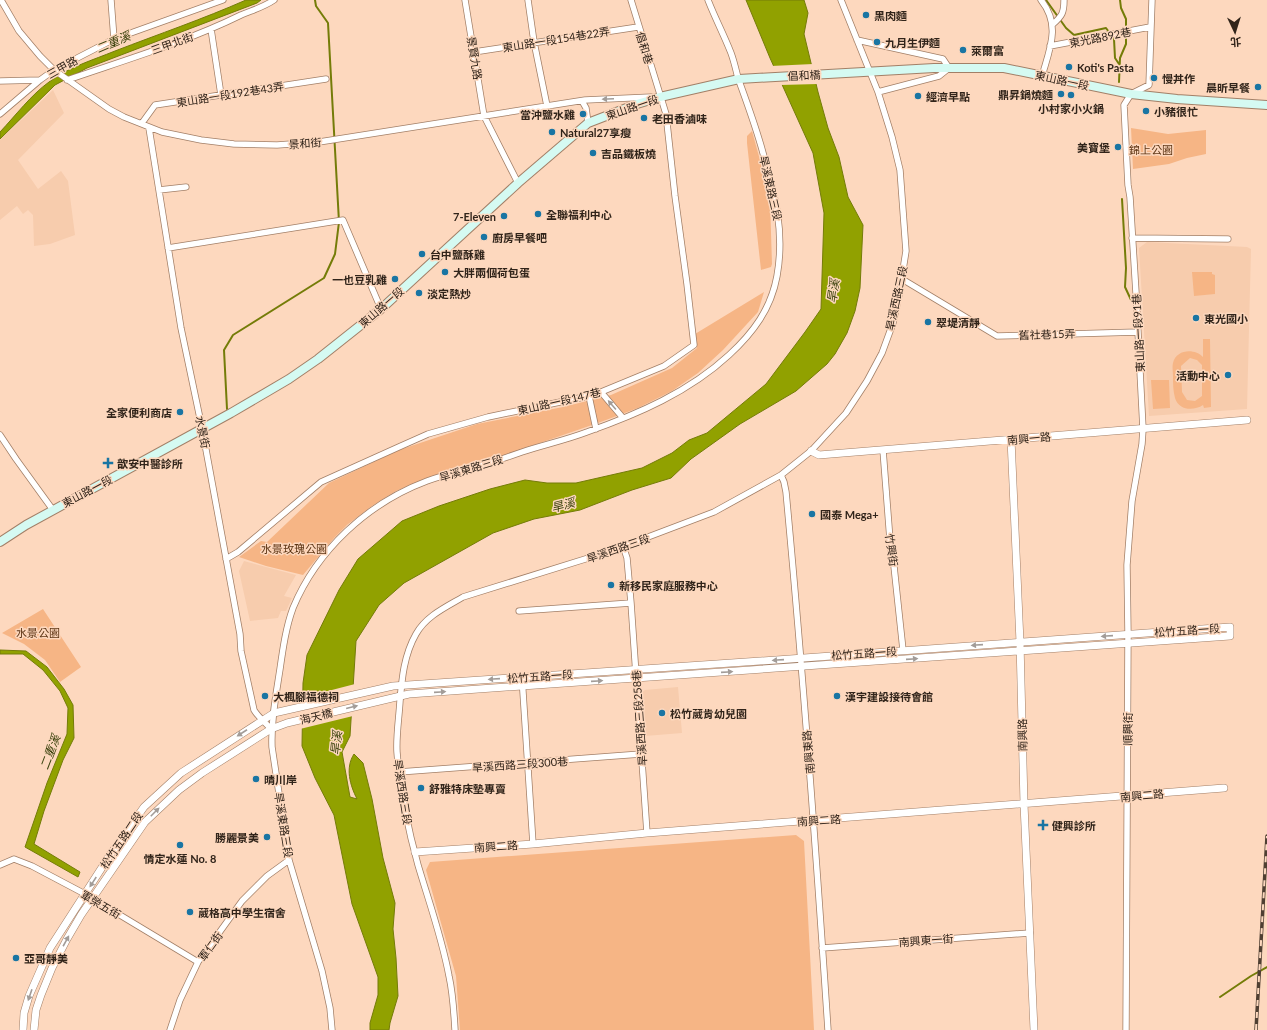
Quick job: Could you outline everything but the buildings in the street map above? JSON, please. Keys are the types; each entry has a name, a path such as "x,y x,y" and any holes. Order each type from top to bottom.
{"main road":[{"name":"東山路一段","path":"856,72 949,68 1004,68 1131,94 1177,99 1267,105"},
{"name":"倡和橋","path":"752,78 856,72"},
{"name":"東山路一段","path":"0,542 26,525 263,395 318,359 381,309 518,183 588,123 624,108 660,97 739,79 752,78"}],"street":[{"name":"景和街","path":"1,0 19,31 40,56 67,80 109,109 124,117 162,132 201,140 234,144 277,145 323,142 584,101 660,97"},
{"path":"111,0 114,39"},
{"name":"三甲路","path":"0,114 54,70 114,39 223,0"},
{"name":"三甲北街","path":"67,80 211,29 267,5 274,0"},
{"name":"景賢九路","path":"466,0 484,116 518,183"},
{"path":"528,0 534,42 547,106"},
{"name":"倡和巷","path":"631,0 660,97"},
{"name":"旱溪東路三段","path":"332,1030 330,1008 322,971 289,860 273,755 271,729 284,643 293,609 307,582 324,555 350,527 378,506 427,481 488,464 523,451 596,429 654,405 691,385 719,364 760,322 774,290 778,274 780,247 779,217 760,141 747,100 730,52 708,0"},
{"name":"旱溪西路三段","path":"454,1030 450,976 415,852 404,805 399,772 397,751 401,695 409,650 417,633 428,619 463,597 623,546 714,512 781,475 811,451 846,413 868,381 882,353 896,311 906,251 900,170 892,137 878,92 841,0"},
{"path":"1040,0 1046,7 1053,24 1050,46 1042,76"},
{"path":"1053,24 1061,17 1064,9 1064,0"},
{"path":"1131,94 1149,85 1152,0"},
{"name":"東山路一段154巷22弄","path":"474,52 638,27"},
{"name":"東光路892巷","path":"1050,46 1150,27"},
{"path":"211,29 221,95"},
{"path":"857,40 943,60 949,68 939,76 878,92"},
{"name":"東山路一段192巷43弄","path":"142,123 155,105 326,79"},
{"path":"0,81 40,80"},
{"name":"東山路一段91巷","path":"1131,94 1124,105 1143,429"},
{"name":"東山路一段147巷","path":"226,559 238,552 321,482 428,434 488,417 589,396 601,392 664,366 694,345 666,114 660,97"},
{"path":"584,101 588,123"},
{"name":"水景街","path":"149,128 181,328 202,428 240,634 241,651 251,699 257,715 264,720 271,729"},
{"path":"159,190 186,187"},
{"path":"168,248 342,220 381,309"},
{"path":"1132,238 1228,239"},
{"name":"舊社巷15弄","path":"902,279 997,336 1138,332"},
{"path":"601,392 623,418"},
{"path":"589,396 596,429"},
{"name":"南興一路","path":"811,451 819,455 1247,420"},
{"name":"順興街","path":"1126,1030 1127,565 1132,501 1143,429"},
{"path":"0,435 53,510"},
{"name":"南興路","path":"1011,440 1034,1030"},
{"name":"竹興街","path":"883,450 891,553 893,557 903,650"},
{"name":"南興東路","path":"781,475 786,492 801,667 828,1030"},
{"name":"旱溪西路三段258巷","path":"623,546 627,558 631,603 646,833"},
{"path":"519,611 631,603"},
{"name":"松竹五路一段","path":"392,697 401,695 522,686 801,667 1128,642 1230,636 1230,627 393,686"},
{"path":"522,677 533,844"},
{"name":"海天橋","path":"289,710 393,686"},
{"name":"海天橋","path":"287,723 392,697"},
{"name":"松竹五路二段","path":"22,1030 24,1013 29,996 50,948 110,855 144,807 181,773 274,713 289,710"},
{"name":"松竹五路二段","path":"34,1030 36,1010 52,968 67,939 92,898 145,822 163,804 202,773 271,729 287,723"},
{"name":"旱溪西路三段300巷","path":"399,772 527,764 641,754"},
{"name":"南興二路","path":"415,852 533,844 646,833 1224,788"},
{"name":"軍榮五街","path":"0,865 14,859 24,862 92,898 198,962"},
{"name":"軍仁街","path":"170,1030 180,1000 198,962 242,901 268,876 289,860"},
{"name":"南興東一街","path":"822,948 1030,933"}],"shaded area":[{"path":"53,90 64,113 18,160 38,189 61,171 68,181 75,235 50,244 34,246 33,215 28,210 23,214 17,206 0,220 0,140"},
{"name":"東光國小","path":"1147,242 1247,247 1251,249 1247,409 1149,416 1139,248"},
{"path":"244,561 296,575 284,596 292,598 286,611 281,611 278,618 250,621 239,571"},
{"name":"松竹葳肯幼兒園","path":"678,687 682,733 645,736 641,693 645,690"}],"green space":[{"name":"錦上公園","path":"1131,128 1168,134 1206,130 1206,154 1169,164 1133,169"},
{"path":"752,131 770,201 772,264 771,267 761,270 747,143 747,136"},
{"path":"1192,272 1212,272 1212,274 1215,275 1215,294 1194,296"},
{"name":"水景玫瑰公園","path":"764,292 758,312 723,350 698,373 672,391 638,408 598,423 491,460 427,478 396,491 372,506 347,525 303,575 266,566 239,557 261,541 267,542 329,483 399,450 477,424 563,407 611,395 672,368 697,348 695,334"},
{"path":"1203,339 1210,339 1211,407 1204,408 1203,405 1191,409 1183,408 1177,402 1174,395 1173,363 1178,355 1186,351 1195,352 1203,357","holes":["1190,358 1197,360 1202,365 1202,396 1195,401 1187,400 1182,392 1181,366"]},
{"path":"1151,380 1169,380 1170,408 1153,409"},
{"name":"水景公園","path":"43,609 81,667 60,682 45,660 24,644 2,633"},
{"path":"796,835 804,841 814,1030 460,1030 456,976 426,870 430,862"}],"water":[{"name":"二重溪","path":"246,0 261,0 257,3 87,68 55,85 0,139 0,132 30,99 42,87 65,72"},
{"name":"旱溪","path":"746,0 804,0 808,13 804,34 818,92 828,128 839,157 848,197 863,225 860,288 855,311 847,333 835,354 827,364 796,391 740,424 691,459 671,478 632,490 580,510 534,519 493,533 404,583 379,605 356,641 350,736 342,752 350,797 357,799 352,788 349,771 351,759 354,754 363,763 372,799 383,858 395,903 393,929 398,996 389,1030 370,1030 370,1023 378,995 378,977 352,904 334,815 315,778 302,746 303,683 307,655 339,590 358,559 402,521 439,506 490,489 525,480 547,483 576,483 642,468 672,453 689,440 707,433 766,384 821,309 824,213 813,153 770,58"},
{"name":"二重溪","path":"0,650 26,651 47,667 64,689 73,705 74,738 63,760 44,811 34,844 80,872 78,877 25,847 47,783 67,734 68,708 60,691 43,670 23,654 0,654"}],"pier":[{"path":"813,64 818,84 780,85 771,66"},
{"path":"355,684 353,716 300,729 301,698"}],"waterway":[{"path":"227,409 224,350 233,335 324,278 335,254 339,222 328,23 316,6 315,0"},
{"path":"1046,0 1066,28 1074,35 1106,28 1114,39 1115,58 1119,64"},
{"path":"1119,82 1120,58 1126,44 1126,19 1121,8 1120,0"},
{"path":"1122,199 1126,268 1125,287 1132,302"},
{"path":"1220,997 1267,967"}],"railway":[{"path":"1256,1030 1267,836"}],"place":[{"name":"黑肉麵","path":"866,15"},
{"name":"九月生伊麵","path":"877,42"},
{"name":"萊爾富","path":"963,50"},
{"name":"Koti's Pasta","path":"1069,67"},
{"name":"慢丼作","path":"1154,78"},
{"name":"晨昕早餐","path":"1258,87"},
{"name":"鼎昇鍋燒麵","path":"1061,94"},
{"name":"小村家小火鍋","path":"1071,95"},
{"name":"經濟早點","path":"918,96"},
{"name":"小豬很忙","path":"1146,111"},
{"name":"當沖鹽水雞","path":"583,114"},
{"name":"老田香滷味","path":"644,118"},
{"name":"Natural27享瘦","path":"552,132"},
{"name":"美寶堡","path":"1118,147"},
{"name":"吉品鐵板燒","path":"593,153"},
{"name":"全聯福利中心","path":"538,214"},
{"name":"7-Eleven","path":"504,216"},
{"name":"廚房早餐吧","path":"484,237"},
{"name":"台中鹽酥雞","path":"422,254"},
{"name":"大胖兩個荷包蛋","path":"445,272"},
{"name":"一也豆乳雞","path":"395,279"},
{"name":"淡定熱炒","path":"419,293"},
{"name":"東光國小","path":"1196,318"},
{"name":"翠堤清靜","path":"928,322"},
{"name":"活動中心","path":"1228,375"},
{"name":"全家便利商店","path":"180,412"},
{"name":"歆安中醫診所","path":"108,463"},
{"name":"國泰 Mega+","path":"812,514"},
{"name":"新移民家庭服務中心","path":"611,585"},
{"name":"大楓腳福德祠","path":"265,696"},
{"name":"漢宇建設接待會館","path":"837,696"},
{"name":"松竹葳肯幼兒園","path":"662,713"},
{"name":"晴川岸","path":"256,779"},
{"name":"舒雅特床墊專賣","path":"421,788"},
{"name":"健興診所","path":"1043,825"},
{"name":"勝麗景美","path":"267,837"},
{"name":"情定水蓮 No. 8","path":"180,845"},
{"name":"葳格高中學生宿舍","path":"190,912"},
{"name":"亞哥靜美","path":"16,958"}]}
